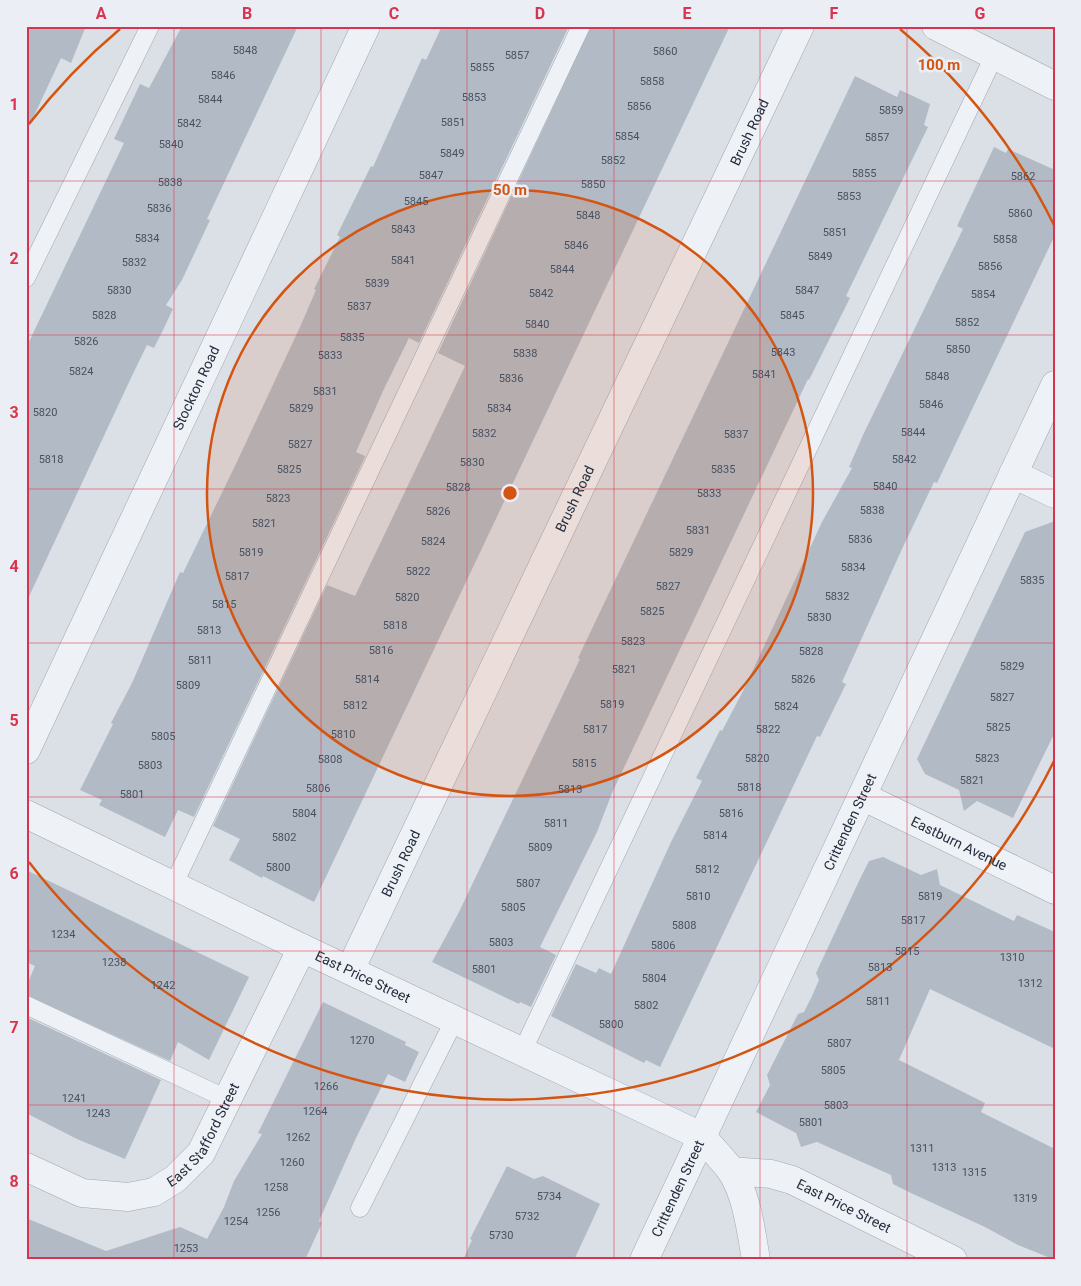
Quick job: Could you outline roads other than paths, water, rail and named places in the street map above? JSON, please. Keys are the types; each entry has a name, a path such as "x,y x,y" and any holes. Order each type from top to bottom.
{"street":[{"name":"Stockton Road","path":"26,750 366,26"},
{"name":"Brush Road","path":"350,970 800,26"},
{"path":"936,26 995,54 1055,86"},
{"name":"Crittenden Street","path":"644,1260 1055,385"},
{"path":"1013,474 1055,494"},
{"name":"Eastburn Avenue","path":"862,796 1055,890"},
{"name":"East Price Street","path":"26,814 302,948 701,1136"},
{"name":"East Stafford Street","path":"26,1167 82,1193 128,1197 154,1192 175,1179 201,1153 302,948"},
{"path":"701,1136 731,1170 746,1208 756,1260"},
{"name":"East Price Street","path":"731,1170 771,1174 792,1180 953,1260"}],"lane":[{"path":"26,278 150,26"},
{"path":"173,886 581,26"},
{"path":"522,1052 995,54"},
{"path":"26,1005 227,1099"},
{"path":"360,1208 455,1019"}]}
